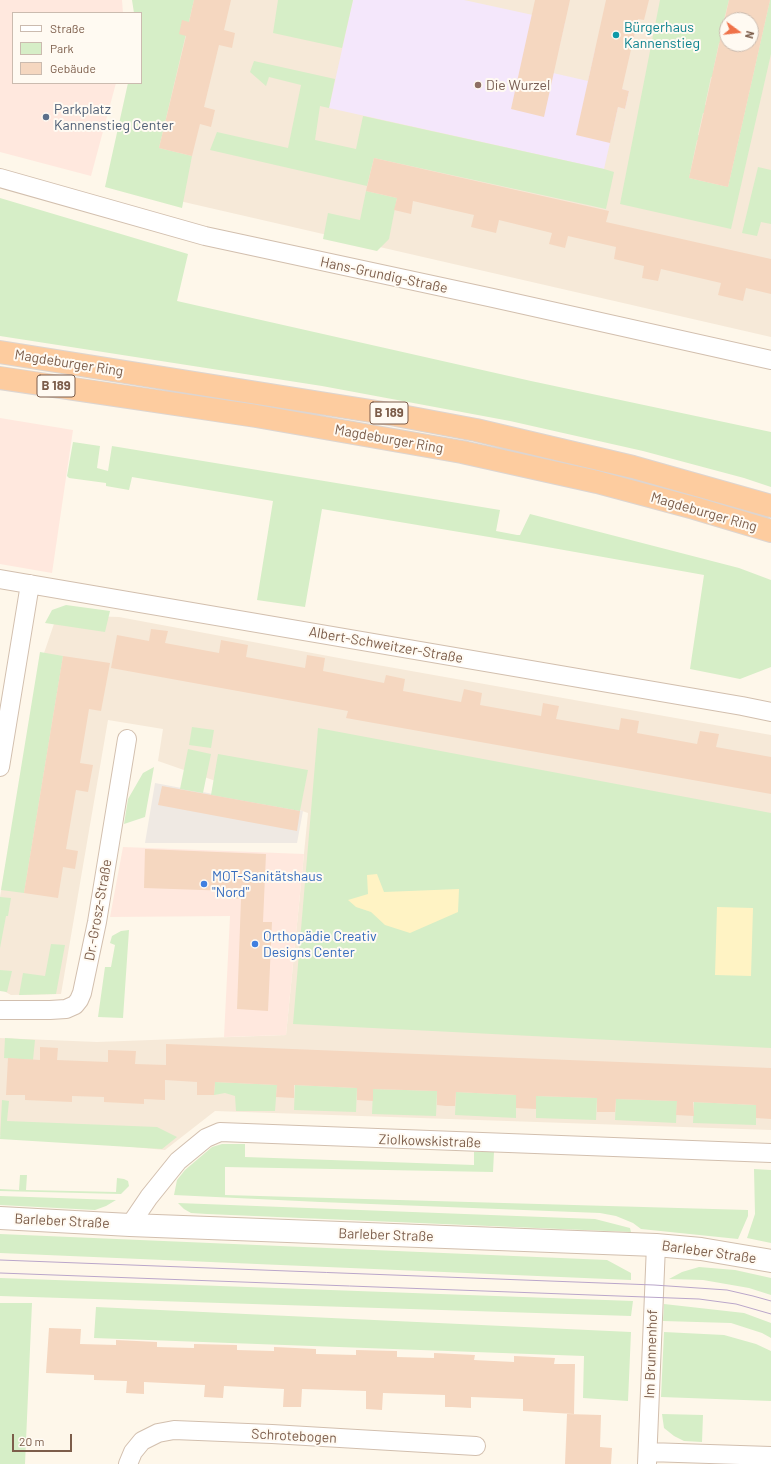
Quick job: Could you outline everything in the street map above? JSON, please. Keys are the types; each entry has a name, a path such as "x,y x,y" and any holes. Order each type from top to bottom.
{"highway":[{"name":"Magdeburger Ring","path":"0,352 388,413 476,430 633,467 771,506"},
{"name":"Magdeburger Ring","path":"0,378 256,416 462,452 597,482 694,508 771,531"}],"street":[{"name":"Hans-Grundig-Straße","path":"0,178 204,236 771,360"},
{"name":"Albert-Schweitzer-Straße","path":"0,579 771,712"},
{"path":"0,767 30,584"},
{"name":"Dr.-Grosz-Straße","path":"0,1010 66,1009 75,1004 80,998 97,922 127,739"},
{"name":"Ziolkowskistraße","path":"130,1225 149,1197 178,1161 206,1138 220,1132 771,1153"},
{"name":"Barleber Straße","path":"0,1218 130,1225 656,1245 708,1250 771,1261"},
{"name":"Im Brunnenhof","path":"647,1458 656,1245"},
{"name":"Schrotebogen","path":"128,1464 133,1452 142,1441 158,1433 174,1430 476,1446"},
{"path":"647,1458 771,1456"}],"shaded area":[{"name":"Parkplatz Kannenstieg Center","path":"0,0 122,0 123,12 12,12 12,84 116,84 91,176 0,152"},
{"path":"136,0 771,0 771,337 110,185 141,84 142,84 142,12 141,12"},
{"name":"Die Wurzel","path":"353,0 464,0 565,22 553,73 588,81 595,50 622,89 629,91 625,109 618,107 604,169 329,108"},
{"path":"0,418 73,430 52,573 0,564"},
{"path":"57,615 119,617 355,661 771,735 771,1130 215,1111 165,1150 0,1135 0,1038 97,1042 286,1035 308,813 158,761 163,729 108,720 61,994 11,995 0,989 0,897 42,659"},
{"path":"155,783 303,811 297,843 145,843"},
{"path":"123,847 304,854 286,1035 224,1037 230,916 110,917"}],"green space":[{"path":"132,0 194,0 159,148 192,156 182,208 105,187 128,84 142,84 142,12 134,12"},
{"path":"278,0 353,0 342,48 273,33"},
{"path":"660,0 729,0 726,12 719,12 719,43 713,71 718,72 716,78 711,77 705,105 710,106 708,114 703,113 698,135 703,136 702,141 697,140 689,178 728,187 771,0 771,54 731,229 620,204"},
{"path":"254,61 335,79 329,108 320,106 315,140 356,149 363,116 604,169 614,172 606,209 374,158 367,186 210,150 217,132 288,148 301,85 269,77 266,86 250,72"},
{"path":"758,167 771,170 771,224 761,222 757,236 742,233"},
{"path":"366,191 397,198 389,239 377,251 323,239 328,213 360,220"},
{"path":"0,198 188,254 177,301 531,381 771,432 771,487 744,478 643,451 510,421 322,386 0,336"},
{"path":"73,442 100,446 97,468 108,471 112,446 500,510 496,531 517,535 520,535 530,514 739,568 771,580 771,667 740,679 690,669 704,575 322,509 305,607 257,600 273,501 132,477 129,490 106,486 106,483 69,478 67,476"},
{"path":"66,605 110,611 105,632 45,623 52,610"},
{"path":"40,652 63,656 24,893 1,890"},
{"path":"192,727 214,730 211,748 189,745"},
{"path":"318,728 771,813 771,1048 293,1024"},
{"path":"188,749 211,754 203,793 180,789"},
{"path":"218,754 308,770 300,811 211,795"},
{"path":"154,767 145,817 124,824 128,799 143,773"},
{"path":"0,897 11,898 0,948"},
{"path":"129,930 123,1018 98,1017 105,967 111,967 115,945 110,943 112,936 121,931"},
{"path":"51,944 65,945 56,994 19,995 23,973 45,976"},
{"path":"0,970 12,971 7,992 0,991"},
{"path":"5,1038 35,1040 33,1060 4,1058"},
{"path":"215,1082 277,1085 275,1111 236,1111 235,1096 225,1093 214,1095"},
{"path":"295,1085 357,1088 356,1112 294,1110"},
{"path":"373,1089 437,1091 436,1116 372,1114"},
{"path":"456,1092 516,1095 516,1118 455,1115"},
{"path":"536,1096 597,1098 596,1120 536,1118"},
{"path":"616,1099 677,1101 676,1123 615,1120"},
{"path":"2,1100 9,1101 7,1121 157,1127 177,1137 162,1149 0,1139"},
{"path":"694,1102 756,1105 756,1125 693,1123"},
{"path":"222,1144 245,1144 245,1157 474,1165 474,1152 494,1152 493,1172 225,1167 225,1195 748,1210 748,1216 738,1239 641,1229 633,1223 616,1216 600,1213 174,1195 177,1180 185,1170 212,1147"},
{"path":"754,1169 771,1170 771,1243 747,1238 755,1214"},
{"path":"20,1175 27,1175 26,1190 116,1192 117,1178 128,1181 129,1186 121,1194 0,1191 0,1189 19,1190"},
{"path":"0,1196 116,1200 95,1210 0,1205"},
{"path":"178,1203 595,1219 630,1228 631,1232 191,1213"},
{"path":"0,1234 607,1260 631,1273 631,1280 0,1253"},
{"path":"699,1267 735,1270 771,1278 771,1295 749,1288 703,1280 669,1279 682,1272"},
{"path":"0,1278 633,1301 631,1316 0,1296"},
{"path":"0,1303 32,1303 25,1464 0,1464"},
{"path":"664,1304 744,1313 771,1323 771,1338 762,1333 731,1323 663,1321"},
{"path":"96,1307 631,1332 628,1401 583,1398 584,1356 94,1338"},
{"path":"664,1332 724,1335 756,1344 771,1351 771,1401 661,1397"},
{"path":"662,1414 703,1415 702,1442 684,1441 674,1436 664,1428"}],"sand":[{"path":"377,874 384,892 459,889 458,912 410,933 385,925 371,912 356,907 348,900 368,894 367,875"},
{"path":"717,907 753,908 751,976 715,975"}],"building":[{"path":"194,0 231,0 224,30 235,33 232,48 219,45 204,107 215,110 211,127 200,124 192,156 159,148 186,36 179,34 182,20 189,22"},
{"path":"535,0 570,0 544,117 511,109"},
{"path":"606,0 649,0 644,20 638,19 622,89 629,91 625,109 618,107 610,143 576,135"},
{"path":"729,0 770,0 759,49 759,12 726,12"},
{"path":"719,44 719,52 758,52 728,187 689,178"},
{"path":"374,158 609,211 606,222 771,259 771,294 746,288 743,301 718,295 721,283 661,269 658,281 642,278 644,266 614,259 616,247 568,236 565,248 549,244 552,233 499,220 496,233 471,227 474,215 413,201 411,214 394,210 397,198 366,191"},
{"path":"151,629 168,631 165,643 219,653 221,640 248,645 246,657 305,668 307,655 325,658 323,671 384,683 386,675 405,679 403,691 461,702 464,689 482,693 480,705 541,716 543,703 559,706 556,719 619,730 621,718 639,721 637,733 697,744 700,731 719,734 716,747 771,757 771,794 346,718 348,711 111,668 117,635 149,641"},
{"path":"63,656 110,663 101,711 89,709 80,763 93,765 88,792 76,790 66,849 78,851 75,869 63,867 58,898 24,893"},
{"path":"162,786 300,811 297,831 158,805"},
{"path":"145,849 266,854 263,922 272,922 268,1011 237,1009 241,899 231,898 231,891 144,888"},
{"path":"166,1044 771,1068 771,1119 756,1118 756,1105 693,1102 694,1116 676,1115 677,1101 616,1099 615,1112 597,1112 597,1098 536,1096 536,1109 516,1108 516,1095 456,1092 455,1106 446,1106 437,1105 437,1091 373,1089 373,1101 357,1100 357,1088 294,1085 294,1098 276,1097 277,1085 215,1082 214,1095 197,1095 197,1082 165,1080 165,1100 144,1099 144,1104 104,1102 104,1097 72,1096 72,1102 25,1100 25,1095 6,1095 8,1058 40,1060 40,1047 58,1048 57,1060 108,1062 108,1050 136,1051 135,1064 166,1065"},
{"path":"49,1328 81,1329 80,1344 116,1345 116,1340 157,1342 157,1347 194,1348 194,1344 237,1345 237,1350 274,1351 274,1347 316,1349 316,1354 356,1355 356,1350 397,1351 397,1357 434,1358 434,1353 475,1355 474,1360 514,1362 514,1356 555,1358 554,1364 575,1364 574,1414 523,1411 523,1399 471,1397 471,1408 445,1407 445,1395 383,1393 382,1410 366,1409 366,1391 302,1389 301,1407 283,1407 284,1389 224,1386 223,1398 204,1397 205,1385 144,1382 144,1394 126,1393 127,1381 94,1380 94,1375 46,1373"},
{"path":"567,1414 601,1415 600,1447 612,1448 611,1464 565,1464"}],"tram line":[{"path":"0,1260 654,1285 727,1290 771,1301"},
{"path":"0,1273 699,1299 736,1304 771,1314"}],"place":[{"name":"Bürgerhaus Kannenstieg","path":"616,35"},
{"name":"Die Wurzel","path":"478,85"},
{"name":"Parkplatz Kannenstieg Center","path":"46,117"},
{"name":"MOT-Sanitätshaus \"Nord\"","path":"204,884"},
{"name":"Orthopädie Creativ Designs Center","path":"255,944"}]}
